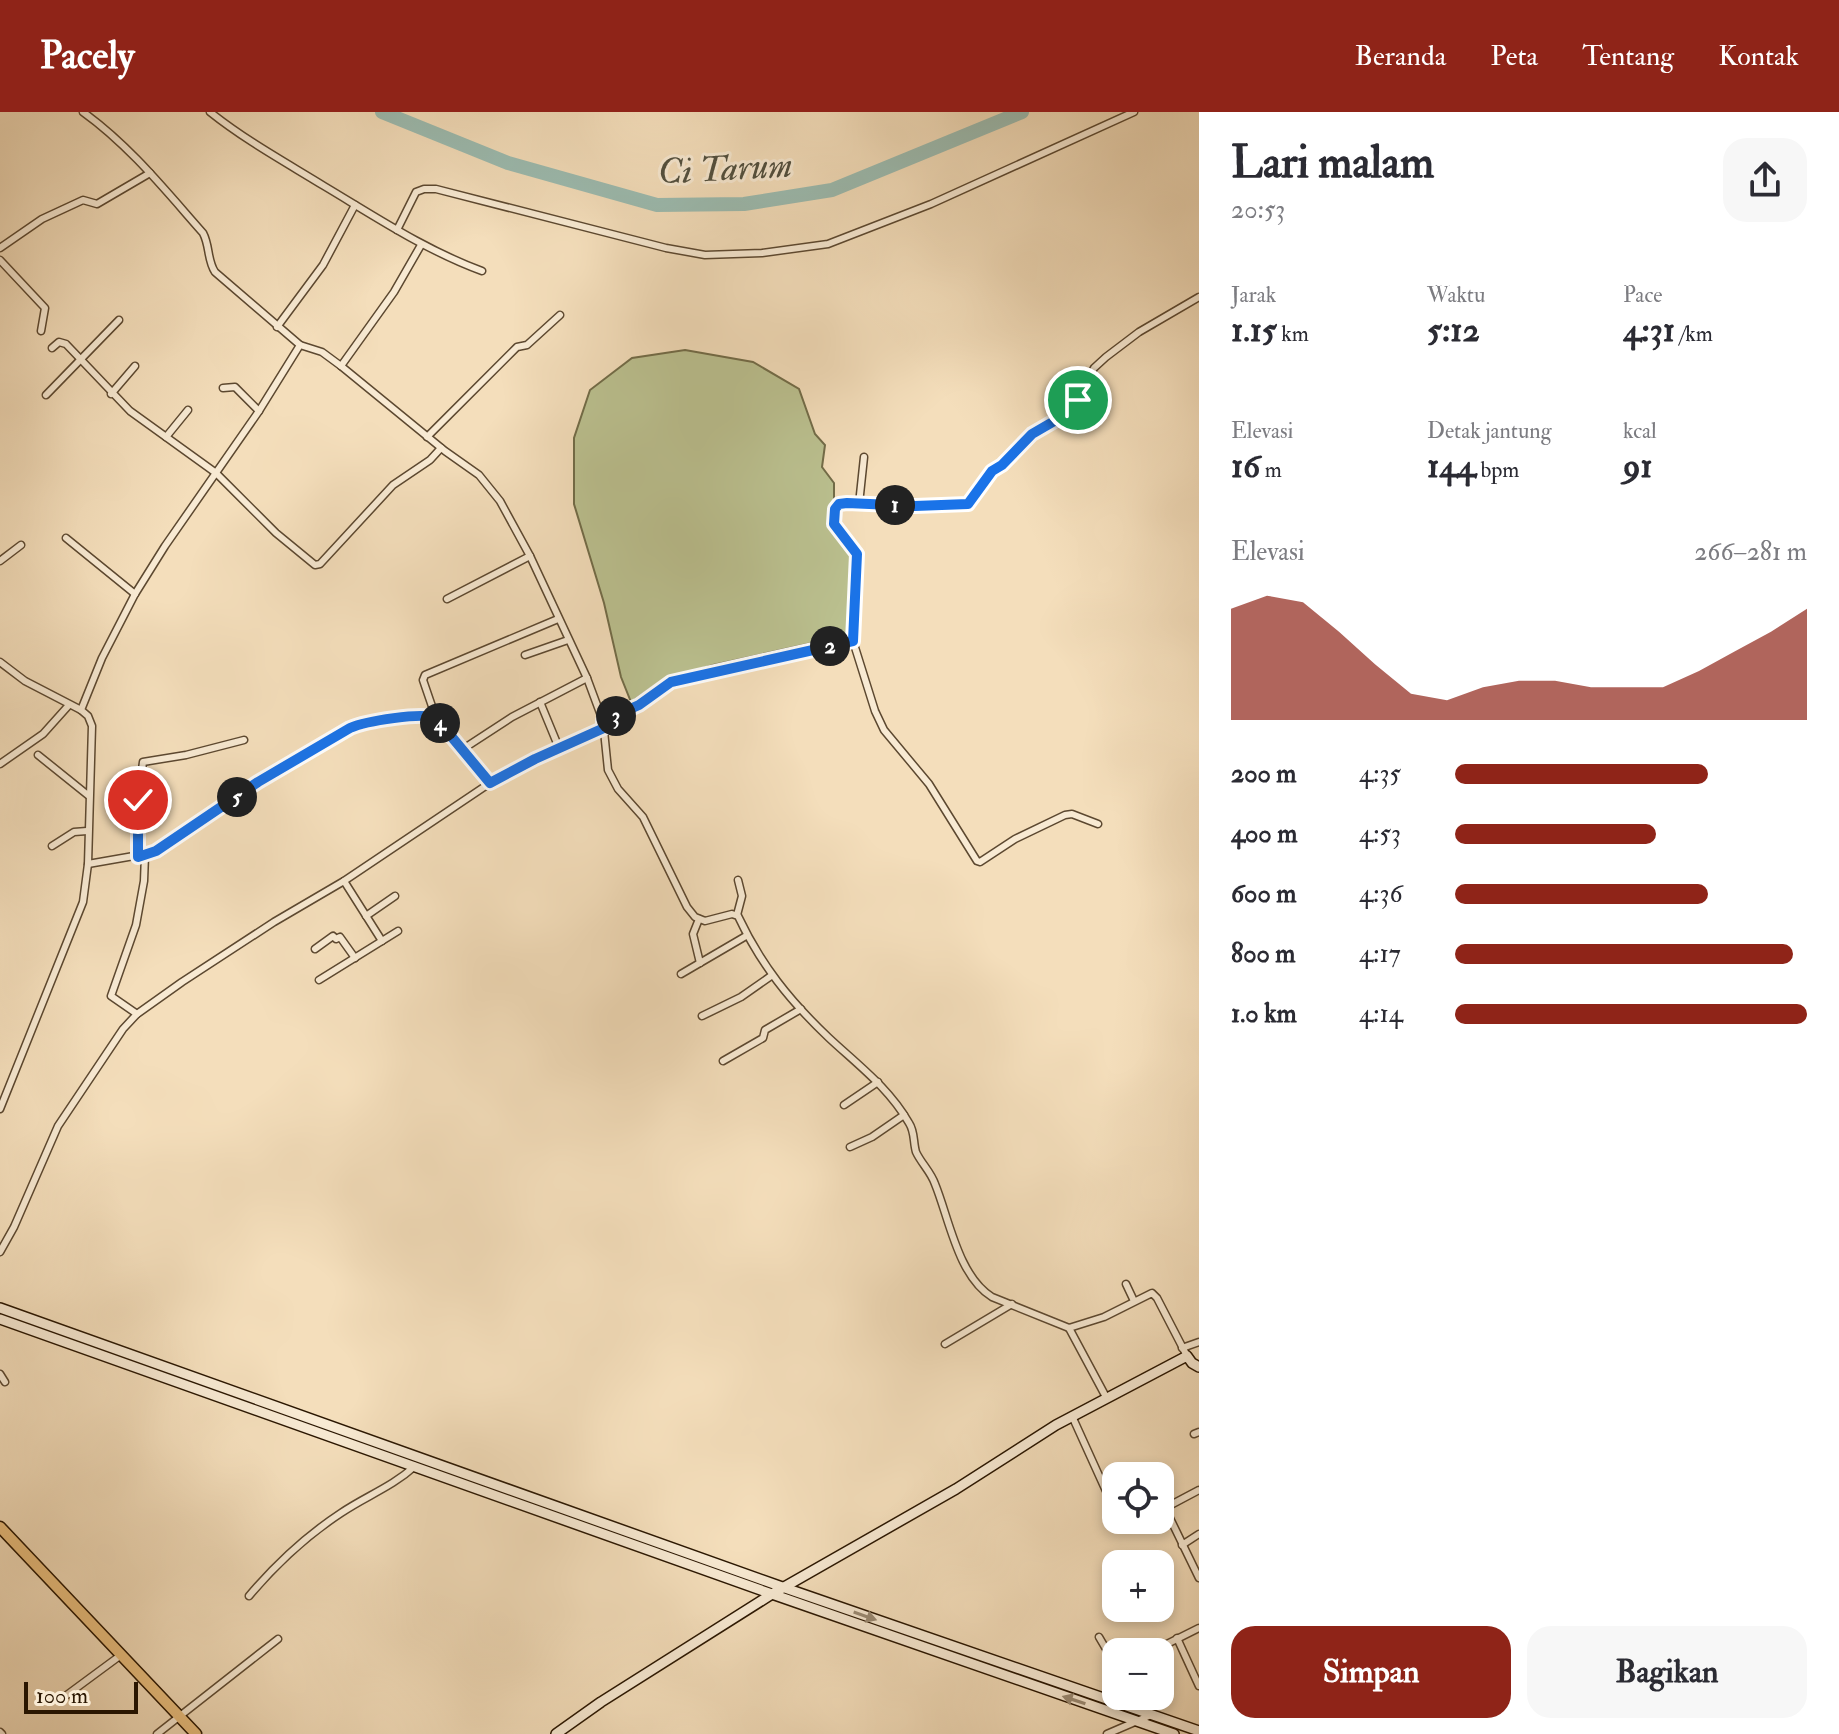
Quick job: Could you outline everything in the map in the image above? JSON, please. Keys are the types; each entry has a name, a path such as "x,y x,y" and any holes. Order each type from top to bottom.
{"main road":[{"path":"1,1530 196,1734"}],"street":[{"path":"83,112 104,126 150,173 205,237 209,263 215,272 300,345 322,352 341,366 490,486 530,556 587,678 603,724 607,762 618,789 643,817 684,900 699,919 708,921 737,915"},
{"path":"210,112 240,136 421,245 482,271"},
{"path":"397,230 416,192 436,189 666,248 705,255 811,248 931,204 1134,112"},
{"path":"0,248 48,216 83,200 97,204 150,173"},
{"path":"277,327 323,265 355,205"},
{"path":"341,366 394,292 421,245"},
{"path":"0,260 44,306 46,314 41,331"},
{"path":"1098,824 1072,814 1065,815 1015,839 978,862 929,784 879,720 853,641 857,554 839,532 833,519 839,504 968,504 992,471 1032,434 1074,407 1094,368 1106,357 1139,332 1199,297"},
{"path":"427,437 517,347 527,345 560,315"},
{"path":"46,395 119,320"},
{"path":"52,348 61,341 83,360 111,394 216,473 276,533 317,565 393,485 430,460 441,448"},
{"path":"81,710 102,658 135,594 300,345"},
{"path":"111,394 135,366"},
{"path":"223,388 235,387 259,411"},
{"path":"166,437 188,410"},
{"path":"859,504 864,457"},
{"path":"66,538 135,594"},
{"path":"0,561 21,545"},
{"path":"447,599 530,556"},
{"path":"490,783 436,718 423,680 425,675 558,619"},
{"path":"525,655 568,640"},
{"path":"0,1252 58,1126 123,1029 137,1014 490,783 639,705 671,682 853,641"},
{"path":"0,662 25,681 81,710 92,726 88,864 80,913 0,1109"},
{"path":"463,749 540,702 587,678"},
{"path":"540,702 559,748"},
{"path":"1,760 43,734 69,705"},
{"path":"88,864 142,856 171,841 305,753 350,728 363,723 425,715 436,718"},
{"path":"137,1014 111,996 136,925 144,881 138,800 143,762 244,740"},
{"path":"38,755 89,796"},
{"path":"52,846 74,832 87,831"},
{"path":"738,880 742,896 737,915 746,936 771,976 878,1082 904,1115 913,1132 918,1155 935,1182 965,1264 986,1294 1069,1328 1106,1397"},
{"path":"344,881 382,941"},
{"path":"366,916 395,896"},
{"path":"699,919 693,934 700,963"},
{"path":"319,980 398,931"},
{"path":"315,949 333,936 336,939 340,937 355,958"},
{"path":"681,974 746,936"},
{"path":"702,1016 741,997 771,976"},
{"path":"723,1061 763,1038 765,1030 801,1009"},
{"path":"844,1105 878,1082"},
{"path":"850,1147 872,1137 904,1115"},
{"path":"1126,1284 1134,1301"},
{"path":"1069,1328 1104,1317 1152,1293 1184,1352 1199,1367"},
{"path":"945,1344 1012,1304"},
{"path":"0,1308 785,1588 1199,1731"},
{"path":"0,1319 1174,1734"},
{"path":"556,1734 772,1594 956,1489 1072,1416 1199,1342"},
{"path":"0,1374 5,1382"},
{"path":"1072,1416 1102,1482"},
{"path":"249,1596 278,1562 298,1545 338,1514 395,1483 415,1466"},
{"path":"1174,1504 1199,1490"},
{"path":"1174,1531 1199,1578"},
{"path":"1182,1545 1199,1534"},
{"path":"1174,1640 1199,1628"},
{"path":"1099,1637 1102,1642"},
{"path":"1177,1638 1199,1686"},
{"path":"157,1734 278,1639"},
{"path":"60,1700 121,1655"},
{"path":"1107,1734 1152,1715"}],"green space":[{"path":"685,350 753,362 799,389 815,434 825,445 822,467 834,483 834,514 857,554 855,594 848,635 713,665 660,682 631,702 621,677 604,603 574,504 574,438 590,390 632,358"}],"waterway":[{"name":"Ci Tarum","path":"382,112 508,163 657,205 744,204 832,190 1022,112"}],"route":[{"path":"138,800 138,857 156,851 258,782 350,728 363,723 425,715 436,718 490,783 604,728 603,721 639,705 671,682 853,641 858,561 855,549 834,524 835,509 839,504 968,504 994,469 1002,465 1032,434 1063,416 1078,400"}]}
